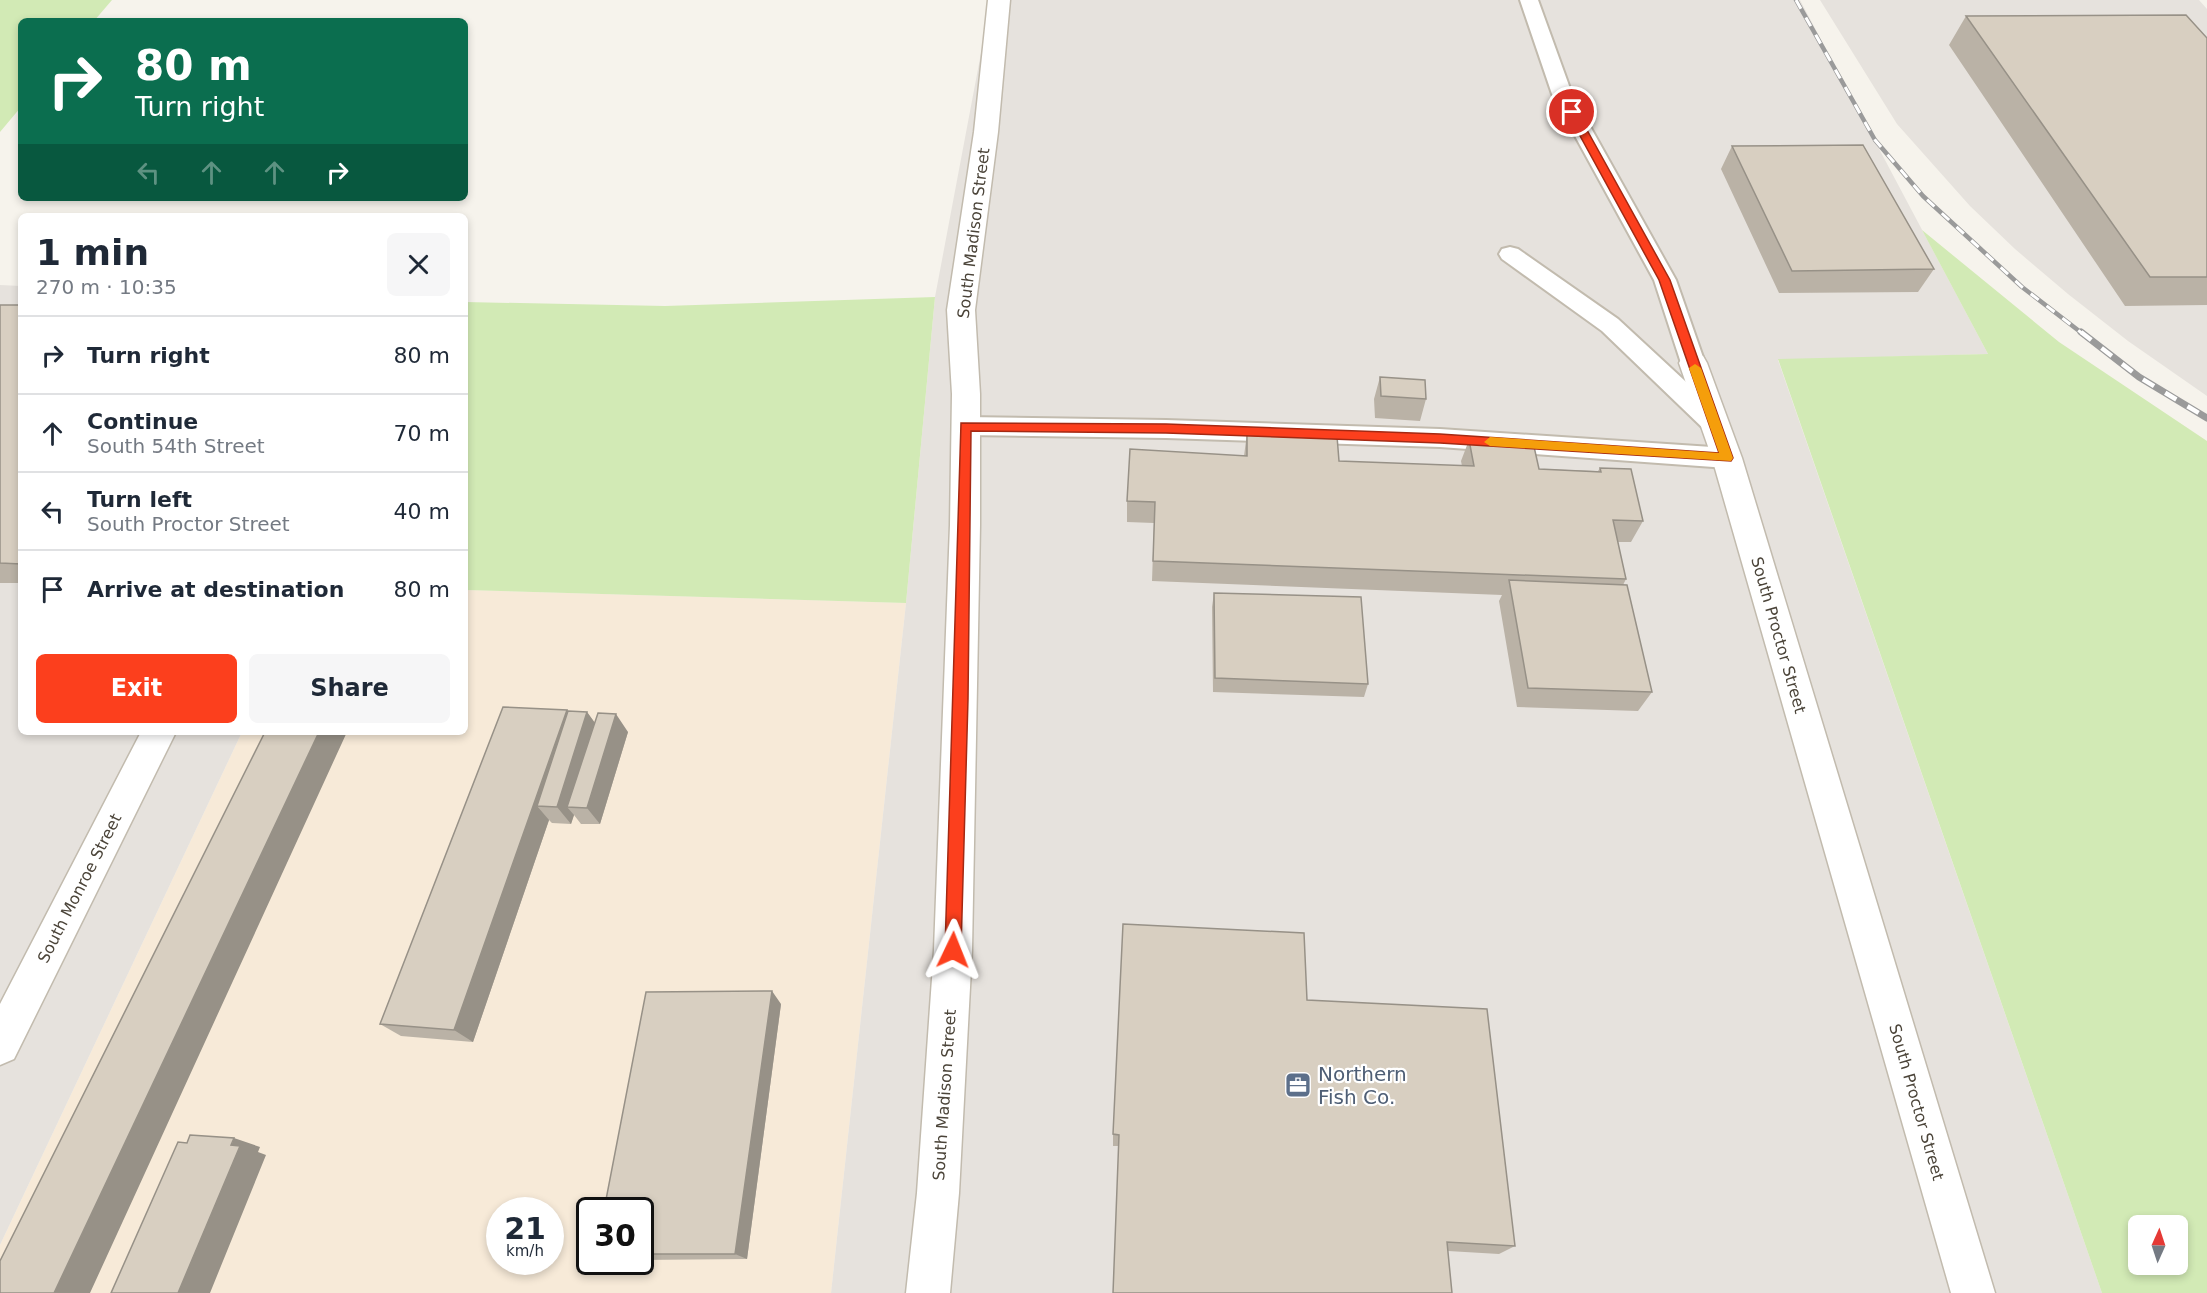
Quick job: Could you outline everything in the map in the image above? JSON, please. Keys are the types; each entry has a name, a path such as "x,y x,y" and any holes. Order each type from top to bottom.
{"street":[{"name":"South Madison Street","path":"928,1293 938,1193 953,950 961,687 965,426 961,310 986,132 999,0"},
{"name":"South Proctor Street","path":"1693,363 1727,458 1973,1293"},
{"name":"South Monroe Street","path":"0,1045 157,735"}],"lane":[{"name":"South Proctor Street","path":"1529,0 1562,94 1665,280 1693,363"},
{"path":"1510,254 1611,325 1715,424"},
{"path":"965,426 1166,429 1440,438 1727,458"}],"shaded area":[{"path":"991,0 1800,0 1988,354 1778,360 2102,1293 831,1293 906,603 935,297"},
{"path":"1820,0 2199,0 2207,9 2207,396 2128,341 2068,294 2015,249 1970,206 1897,124"},
{"path":"0,285 18,286 18,735 241,735 0,1245"},
{"path":"468,590 906,603 831,1293 0,1293 0,1245 241,735 468,735"}],"green space":[{"path":"0,0 112,0 97,18 18,18 18,111 0,132"},
{"path":"1922,230 2059,342 2207,441 2207,1293 2102,1293 1778,359 1988,354"},
{"path":"935,297 906,603 468,590 468,302 665,306"}],"building":[{"path":"2186,15 2207,38 2207,277 2150,277 1966,16"},
{"path":"1863,145 1934,269 1792,271 1732,146"},
{"path":"0,305 18,305 18,564 0,563"},
{"path":"1380,377 1425,380 1426,399 1381,396"},
{"path":"1247,433 1337,436 1339,461 1474,466 1469,440 1533,442 1539,469 1601,472 1600,468 1631,469 1643,521 1613,520 1626,579 1153,561 1155,502 1127,501 1130,449 1247,456"},
{"path":"1509,580 1627,585 1652,692 1528,688"},
{"path":"1214,593 1361,597 1368,684 1215,678"},
{"path":"503,707 567,710 454,1030 380,1024"},
{"path":"568,711 587,712 557,807 537,806"},
{"path":"598,713 616,714 587,808 567,807"},
{"path":"263,735 318,735 54,1293 0,1293 0,1261"},
{"name":"Northern Fish Co.","path":"1123,924 1304,933 1307,1000 1487,1009 1515,1246 1447,1242 1452,1293 1113,1293 1119,1135 1113,1134"},
{"path":"772,991 735,1254 654,1254 654,1197 607,1197 646,992"},
{"path":"190,1135 234,1138 231,1145 240,1146 178,1293 111,1293 178,1142 187,1143"}],"railway":[{"path":"1796,0 1875,140 1923,196 2022,287 2083,334"},
{"path":"2081,332 2139,377 2207,418"}],"slow traffic":[{"path":"1490,442 1727,458 1695,368"}],"place":[{"name":"Northern Fish Co.","path":"1298,1085"}],"route":[{"path":"953,950 965,525 965,426 1166,429 1440,438 1727,458 1665,280 1572,112"}]}
